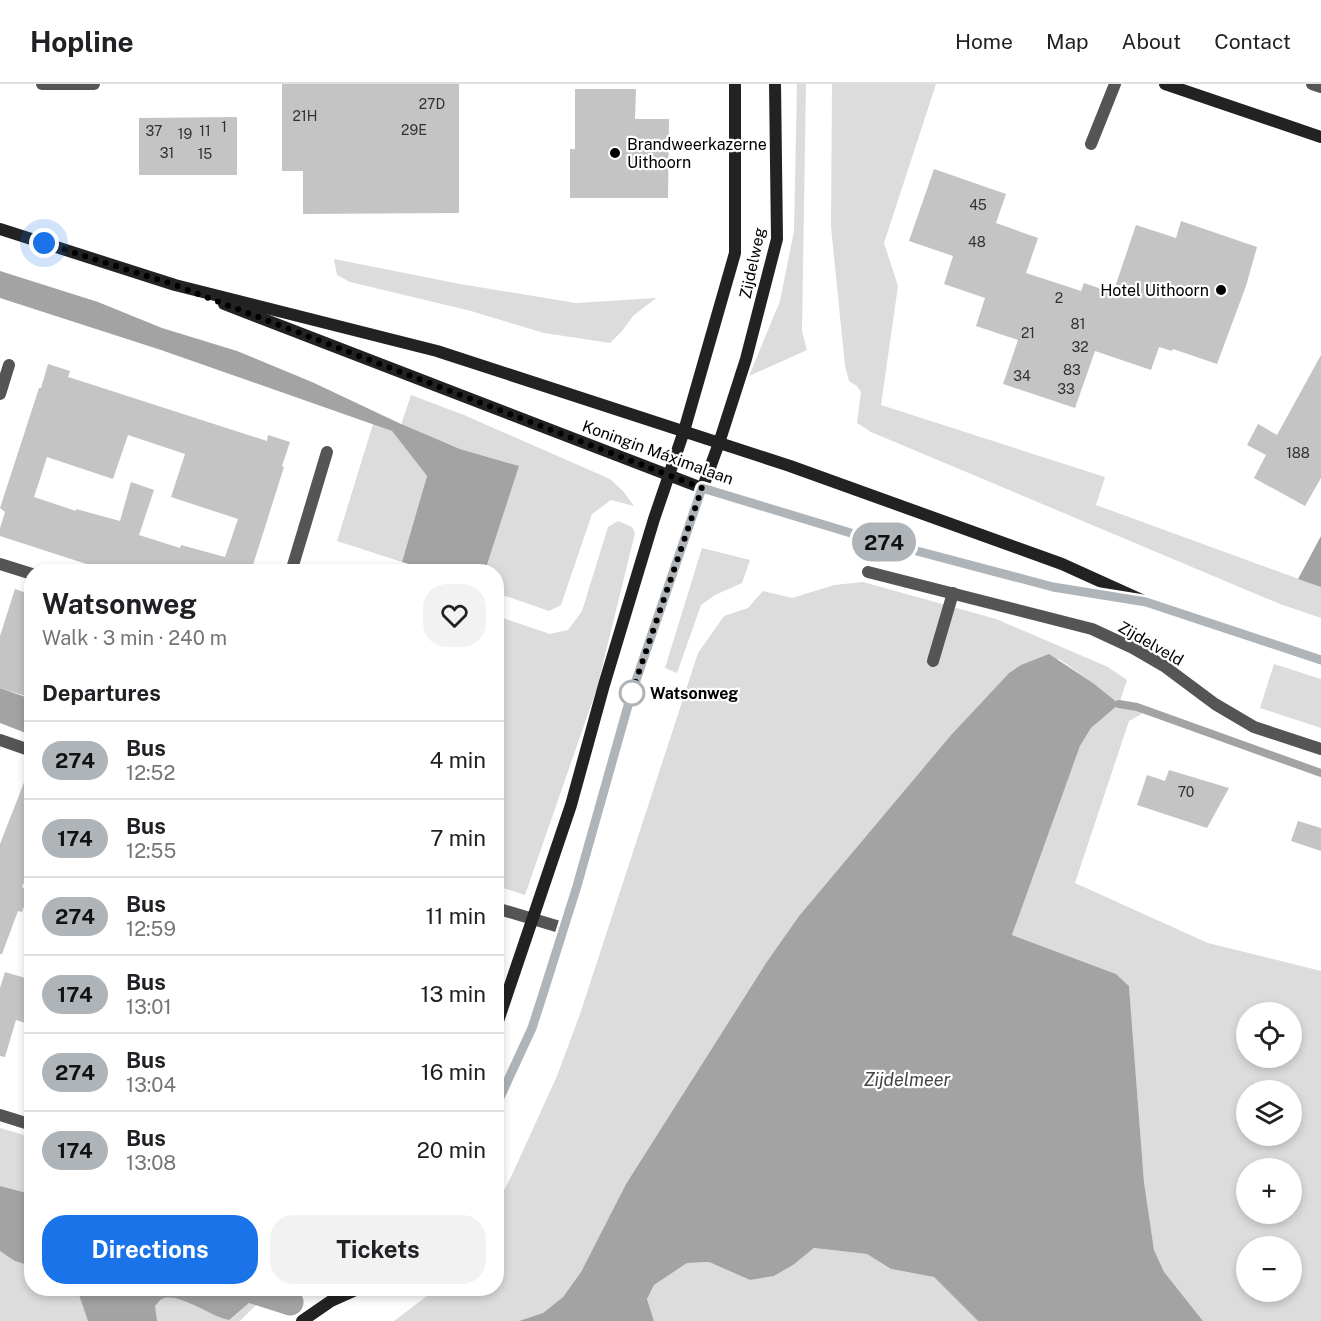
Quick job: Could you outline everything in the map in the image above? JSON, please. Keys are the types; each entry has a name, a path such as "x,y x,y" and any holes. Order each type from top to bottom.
{"street":[{"path":"42,84 94,84"},
{"name":"Zijdelweg","path":"669,476 735,254 735,84"},
{"name":"Zijdelweg","path":"702,488 746,359 777,239 775,84"},
{"path":"1091,144 1115,84"},
{"path":"1165,84 1195,89 1321,137"},
{"path":"1312,84 1321,87"},
{"name":"Koningin Máximalaan","path":"0,230 175,285 437,351 684,431 866,492 1062,564 1146,602 1321,660"},
{"name":"Koningin Máximalaan","path":"175,285 702,488 864,537 1053,587 1146,602"},
{"path":"0,394 9,365"},
{"path":"293,564 327,452"},
{"path":"504,1003 571,805 611,663 669,476"},
{"path":"504,1089 532,1028 577,886 631,695 702,488"},
{"path":"0,564 24,572"},
{"name":"Zijdelveld","path":"868,572 1092,629 1141,652 1215,704 1254,726 1321,749"},
{"path":"933,661 953,593"},
{"path":"0,740 24,748"},
{"path":"504,911 563,928"},
{"path":"0,1115 24,1122"},
{"path":"331,1301 335,1296"},
{"path":"302,1321 342,1296"}],"shaded area":[{"path":"797,84 806,84 802,331 807,350 749,376 780,301 794,231"},
{"path":"832,84 936,84 884,243 898,286 881,405 1105,477 1096,505 1321,587 1321,618 1280,604 871,432 857,423 861,392 849,381 845,366 831,227"},
{"path":"334,259 460,284 576,303 656,298 633,316 610,343 544,333 471,311 350,282 337,275"},
{"path":"411,395 464,415 610,479 634,506 611,500 592,514 561,605 549,611 504,595 504,564 487,564 519,466 460,449 401,425"},
{"path":"373,424 392,431 427,476 402,562 337,541"},
{"path":"618,521 632,527 635,533 597,688 525,895 504,888 504,618 550,634 568,630 582,611 608,527"},
{"path":"702,548 750,560 742,583 715,595 701,605 677,673 665,668"},
{"path":"863,582 996,619 1108,667 1127,680 1119,704 1147,711 1129,721 1075,883 1208,943 1321,971 1321,1321 1203,1321 1163,1272 1154,1250 1144,1182 1129,986 1116,974 1012,935 1080,746 1091,728 1118,704 1059,659 1009,673 951,735 799,916 766,963 626,1184 581,1272 563,1297 543,1313 521,1321 394,1321 427,1296 504,1296 504,1190 557,1076 580,1014 698,653 724,616 748,608 763,591 792,598 834,585"},
{"path":"1274,664 1321,679 1321,728 1260,708"},
{"path":"0,1128 24,1135 24,1192 0,1186"},
{"path":"0,1244 24,1249 24,1296 231,1296 259,1302 240,1321 0,1321"},
{"path":"814,1248 867,1254 891,1269 934,1277 978,1321 654,1321 647,1299 654,1285 687,1263 709,1262 750,1280 774,1276 793,1265"}],"water":[{"path":"0,271 98,302 162,328 237,351 460,449 519,466 487,564 409,564 402,562 427,476 392,431 161,350 0,298"},
{"path":"1321,536 1321,587 1298,579"},
{"name":"Zijdelmeer","path":"1049,654 1093,683 1119,704 1091,728 1080,746 1012,935 1116,974 1129,986 1144,1182 1154,1250 1164,1272 1203,1321 978,1321 934,1277 891,1269 867,1254 814,1248 793,1265 774,1276 750,1280 709,1262 687,1263 654,1285 647,1299 654,1321 519,1321 543,1313 563,1297 581,1272 626,1184 766,963 799,916 951,735 1009,673 1021,665"},
{"path":"0,688 24,697 24,732 0,723"},
{"path":"0,1186 24,1192 24,1264 0,1251"},
{"path":"79,1296 257,1296 229,1320 185,1301 168,1297 159,1301 155,1306 157,1321 88,1321"},
{"path":"261,1296 292,1296 283,1303"}],"building":[{"path":"282,84 459,84 459,213 303,214 303,171 282,171"},
{"path":"575,89 636,89 635,119 669,119 668,198 570,198 570,149 575,149"},
{"path":"237,117 237,175 139,175 139,118"},
{"path":"934,169 1006,194 996,223 1038,238 1026,273 1081,291 1084,283 1113,293 1136,225 1176,238 1181,221 1257,247 1246,286 1217,364 1173,349 1172,351 1159,347 1151,370 1095,351 1075,408 1003,384 1018,340 976,326 985,298 944,284 953,256 909,241"},
{"path":"1321,355 1321,478 1305,506 1254,478 1266,455 1247,445 1258,424 1277,435"},
{"path":"48,364 70,371 68,377 267,441 268,435 290,442 253,564 86,564 0,536 5,512 0,508 39,388 41,388","holes":["128,435 185,454 171,497 238,519 225,557 181,545 180,548 139,535 154,490 131,482 120,521 76,509 76,511 34,497 47,457 113,479"]},
{"path":"15,589 24,592 24,696 0,688 0,636"},
{"path":"1169,770 1229,788 1207,828 1137,805 1147,775 1165,781"},
{"path":"24,782 24,882 22,887 24,888 24,907 22,912 18,911 2,954 0,954 0,844"},
{"path":"1298,821 1321,828 1321,851 1291,841"},
{"path":"5,972 24,978 24,1022 16,1020 5,1057 0,1056 0,988"}],"waterway":[{"path":"1119,704 1137,707 1321,773"},
{"path":"272,1296 290,1302"}],"bus line":[{"name":"274","path":"504,1089 532,1028 577,886 631,695 702,488 864,537 1053,587 1146,602 1321,660"}],"place":[{"name":"Brandweerkazerne Uithoorn","path":"615,153"},
{"name":"Hotel Uithoorn","path":"1221,290"},
{"name":"Watsonweg","path":"632,693"}],"route":[{"path":"44,243 175,285 702,488 631,695 632,693"}]}
